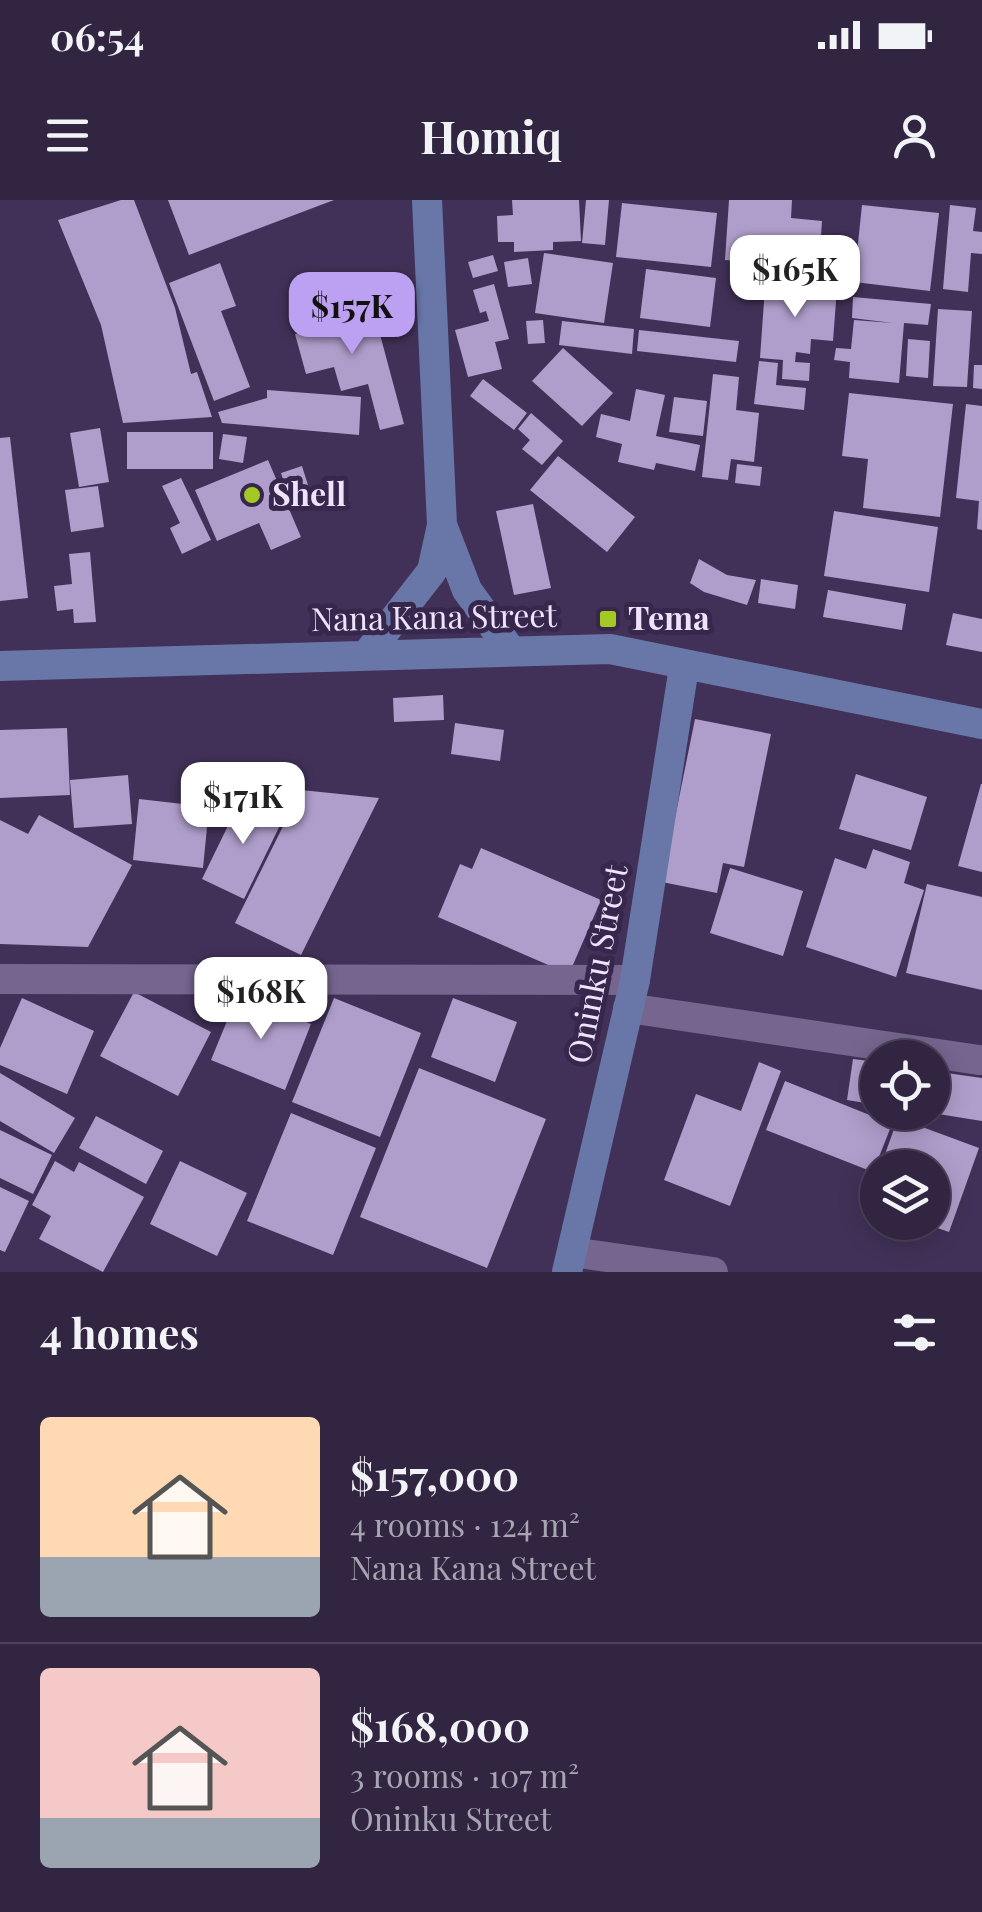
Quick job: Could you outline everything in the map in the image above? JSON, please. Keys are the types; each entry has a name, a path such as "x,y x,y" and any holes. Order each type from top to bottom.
{"street":[{"path":"368,653 432,572 442,525 427,200"},
{"path":"442,525 467,590 510,651"},
{"name":"Nana Kana Street","path":"0,666 610,649 684,667 982,724"},
{"name":"Oninku Street","path":"570,1262 632,994 684,667"},
{"path":"0,979 632,994 980,1060"},
{"path":"570,1262 714,1272"}],"building":[{"path":"121,200 134,200 175,308 191,374 197,372 212,417 123,423 101,325 58,220"},
{"path":"168,200 334,200 189,255"},
{"path":"512,200 579,200 581,241 553,242 553,250 514,252 514,242 498,242 497,216 513,215"},
{"path":"586,200 609,200 605,245 582,243"},
{"path":"729,200 792,200 791,218 822,221 819,266 725,260"},
{"path":"622,203 717,213 711,267 616,257"},
{"path":"862,205 939,213 930,291 854,282"},
{"path":"950,205 976,208 973,231 982,232 982,254 971,253 968,292 943,289"},
{"path":"544,253 613,263 604,323 535,313"},
{"path":"493,255 498,271 473,278 468,262"},
{"path":"528,258 532,284 508,287 504,262"},
{"path":"220,263 236,306 221,311 250,387 214,401 169,283"},
{"path":"646,269 716,278 710,327 640,318"},
{"path":"766,273 816,276 815,287 837,288 833,341 811,339 810,354 796,352 795,362 810,363 809,381 782,379 783,360 760,358"},
{"path":"494,284 509,339 495,342 502,369 468,377 455,330 489,321 486,311 480,313 473,290"},
{"path":"336,297 342,320 374,312 404,424 380,430 368,384 341,391 334,367 306,374 295,334 319,328 312,304"},
{"path":"853,297 931,304 928,325 904,323 899,383 849,378 850,362 834,360 836,348 851,349 854,320 893,323 852,318"},
{"path":"938,309 972,311 967,387 933,386"},
{"path":"543,320 545,343 528,344 526,321"},
{"path":"562,321 634,329 632,354 559,345"},
{"path":"639,330 739,341 736,362 637,351"},
{"path":"908,339 930,341 928,378 906,376"},
{"path":"563,348 613,393 582,426 532,381"},
{"path":"759,361 778,363 776,385 806,388 804,410 754,404"},
{"path":"974,365 982,365 982,389 973,388"},
{"path":"713,374 739,377 736,410 759,413 754,462 731,459 728,480 702,477"},
{"path":"483,379 527,413 514,430 470,396"},
{"path":"636,389 665,395 656,436 700,445 695,471 656,463 654,470 618,462 622,444 596,437 601,414 630,421"},
{"path":"267,390 361,397 359,435 222,423 218,412 267,398"},
{"path":"849,393 953,404 940,517 863,508 868,459 842,456"},
{"path":"674,397 707,401 703,436 669,432"},
{"path":"966,404 982,406 982,530 977,529 979,501 956,498"},
{"path":"531,413 563,441 542,465 522,449 530,440 518,429"},
{"path":"100,428 109,482 79,487 70,433"},
{"path":"127,432 213,432 213,469 127,469"},
{"path":"223,434 247,437 243,463 219,459"},
{"path":"10,437 28,598 0,601 0,438"},
{"path":"558,456 635,517 607,552 530,490"},
{"path":"268,460 301,537 271,550 259,523 217,541 195,490"},
{"path":"737,464 762,467 760,486 735,483"},
{"path":"302,466 314,504 293,511 281,473"},
{"path":"181,478 211,540 182,554 170,528 180,523 162,486"},
{"path":"98,486 104,527 71,532 65,490"},
{"path":"533,504 551,588 514,595 496,511"},
{"path":"834,511 938,527 929,592 824,576"},
{"path":"90,552 96,622 74,623 73,609 57,611 54,586 72,584 69,554"},
{"path":"699,559 727,575 756,580 747,605 704,592 690,583"},
{"path":"761,579 798,585 795,609 758,603"},
{"path":"828,590 906,604 902,630 823,617"},
{"path":"953,613 982,619 982,652 946,645"},
{"path":"443,695 444,720 394,722 393,698"},
{"path":"695,719 771,734 744,867 723,863 717,893 662,882"},
{"path":"455,723 504,730 500,761 451,754"},
{"path":"67,728 70,795 0,798 0,730"},
{"path":"856,774 927,797 911,850 839,829"},
{"path":"128,775 132,824 74,828 70,780"},
{"path":"982,784 982,872 958,866"},
{"path":"301,790 379,798 301,955 235,923"},
{"path":"243,795 285,815 244,899 202,879"},
{"path":"139,799 209,807 203,868 133,860"},
{"path":"39,815 132,865 88,947 0,944 0,820 28,834"},
{"path":"481,848 601,900 569,974 438,917 460,864 472,869"},
{"path":"873,849 910,862 904,883 924,890 896,977 806,947 835,858 866,869"},
{"path":"730,868 803,891 783,956 710,933"},
{"path":"927,884 982,897 982,990 906,973"},
{"path":"134,992 211,1032 178,1096 100,1056"},
{"path":"238,994 311,1024 285,1090 211,1060"},
{"path":"22,998 94,1031 67,1094 0,1065 0,1048"},
{"path":"334,998 421,1033 380,1137 292,1102"},
{"path":"453,998 517,1022 495,1082 431,1057"},
{"path":"853,1059 860,1060 860,1102 847,1100"},
{"path":"759,1062 781,1071 730,1206 664,1180 696,1094 741,1111"},
{"path":"419,1068 546,1119 487,1268 360,1217"},
{"path":"0,1073 75,1118 54,1153 0,1121"},
{"path":"950,1074 982,1078 982,1121 950,1116"},
{"path":"785,1081 860,1111 860,1130 890,1130 882,1150 860,1150 860,1167 766,1130"},
{"path":"291,1113 376,1148 333,1255 247,1221"},
{"path":"96,1116 163,1151 146,1184 79,1148"},
{"path":"0,1130 52,1155 33,1194 0,1178"},
{"path":"894,1130 930,1130 979,1148 950,1229 950,1150 886,1150"},
{"path":"55,1161 74,1172 79,1162 144,1197 103,1272 39,1239 51,1216 32,1205"},
{"path":"180,1161 247,1193 217,1256 150,1224"},
{"path":"0,1187 29,1201 5,1252 0,1250"}],"place":[{"name":"Shell","path":"252,495"},
{"name":"Tema","path":"608,619"}]}
